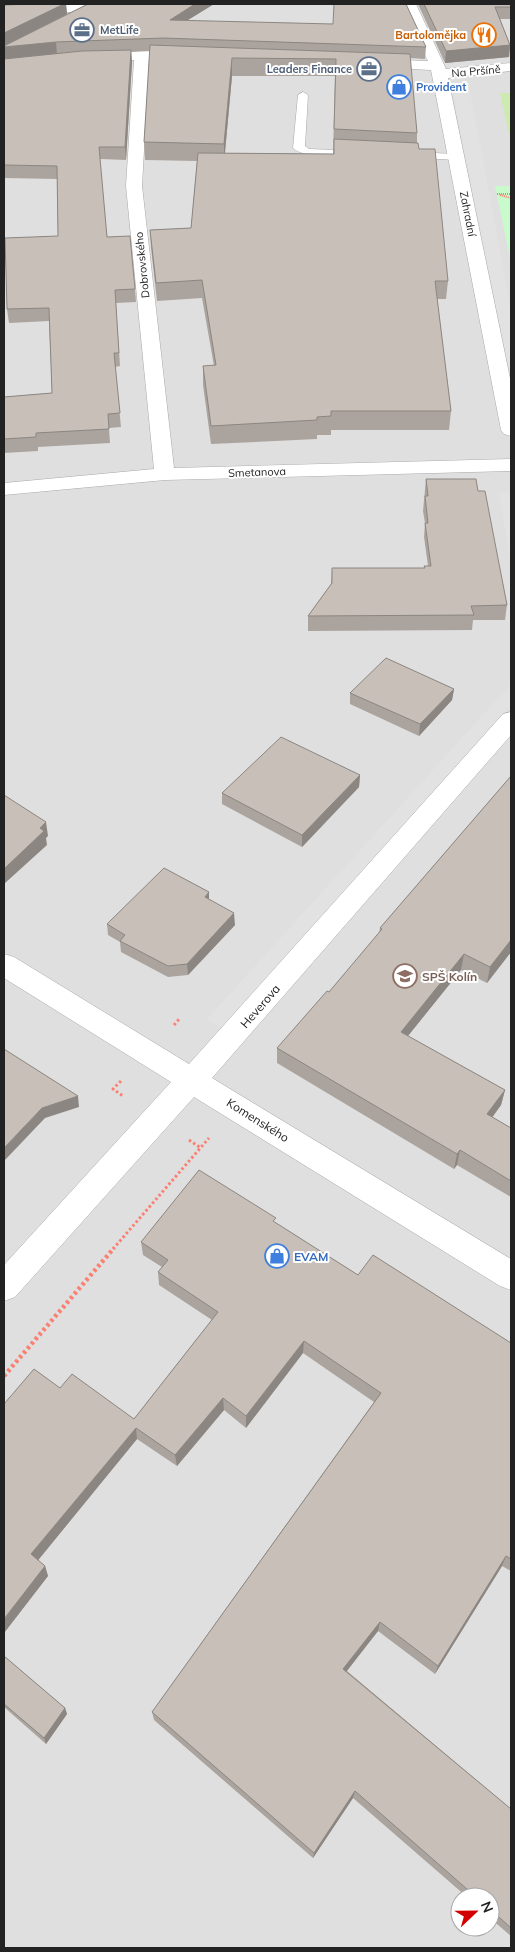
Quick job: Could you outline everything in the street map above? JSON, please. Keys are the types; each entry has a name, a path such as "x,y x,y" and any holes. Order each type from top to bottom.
{"street":[{"name":"Zahradní","path":"409,4 439,70 511,430"},
{"path":"4,11 99,5"},
{"path":"62,24 99,5"},
{"name":"Dobrovského","path":"142,55 134,186 165,474"},
{"path":"82,57 197,56"},
{"name":"Na Pršíně","path":"352,62 439,70 511,67"},
{"name":"Smetanova","path":"4,488 165,474 511,465"},
{"name":"Heverova","path":"4,1287 192,1080 511,720"},
{"name":"Komenského","path":"4,965 511,1276"}],"lane":[{"path":"303,95 299,148 307,152 370,154"},
{"path":"398,155 456,156"}],"path":[{"path":"493,194 511,198"},
{"path":"4,1376 201,1148 214,1130"},
{"path":"184,1137 201,1148"}],"shaded area":[{"path":"4,4 511,4 511,1948 4,1948"},
{"path":"452,86 469,86 511,309 511,390"},
{"path":"509,491 511,504 511,564 499,492"},
{"path":"511,684 511,705 228,1033 207,1019"}],"green space":[{"path":"500,93 511,93 511,144"},
{"path":"495,186 511,186 511,263"}],"building":[{"path":"64,4 4,33 4,5"},
{"path":"88,4 195,4 170,20 333,24 334,4 406,4 426,47 163,38 56,42 4,47"},
{"path":"424,4 511,4 511,7 495,7 510,45 446,51"},
{"path":"150,45 410,54 417,133 334,129 336,59 232,58 224,144 144,142"},
{"path":"131,50 125,147 99,147 107,237 130,236 135,289 115,290 119,353 114,353 120,413 108,414 109,429 36,433 36,437 4,439 4,397 52,393 49,308 7,309 5,238 58,236 57,166 4,165 4,59 82,51"},
{"path":"334,139 418,143 419,149 435,149 448,281 435,281 451,411 331,411 331,416 317,417 317,420 211,426 203,366 216,365 202,280 156,283 150,230 191,228 198,153 334,154"},
{"path":"426,479 476,479 478,491 485,491 507,605 471,606 474,615 308,616 332,583 332,568 425,568 424,566 431,566 425,523 428,523 425,496 428,496"},
{"path":"386,658 454,689 420,724 350,693"},
{"path":"281,737 360,775 302,835 222,793"},
{"name":"SPŠ Kolín","path":"511,776 511,940 490,967 464,954 401,1032 505,1090 487,1114 511,1128 511,1181 460,1150 457,1154 277,1048 327,991 329,992 382,929 380,928"},
{"path":"4,795 46,822 40,828 44,831 4,869"},
{"path":"164,868 209,892 205,897 234,913 187,964 168,966 120,941 125,935 107,924"},
{"path":"4,1049 78,1096 42,1108 4,1148"},
{"path":"199,1170 276,1218 273,1221 358,1275 373,1255 511,1343 511,1559 506,1556 438,1666 380,1622 343,1669 511,1809 511,1928 500,1918 500,1887 465,1887 355,1791 314,1853 152,1712 381,1393 304,1341 246,1416 223,1398 175,1455 136,1428 31,1554 45,1566 4,1619 4,1404 34,1369 60,1388 72,1374 134,1419 218,1312 158,1272 168,1260 141,1242"},
{"path":"4,1656 65,1708 44,1738 4,1704"}],"place":[{"name":"MetLife","path":"82,30"},
{"name":"Bartolomějka","path":"484,35"},
{"name":"Leaders Finance","path":"369,69"},
{"name":"Provident","path":"399,87"},
{"name":"SPŠ Kolín","path":"405,976"},
{"name":"EVAM","path":"277,1256"}]}
